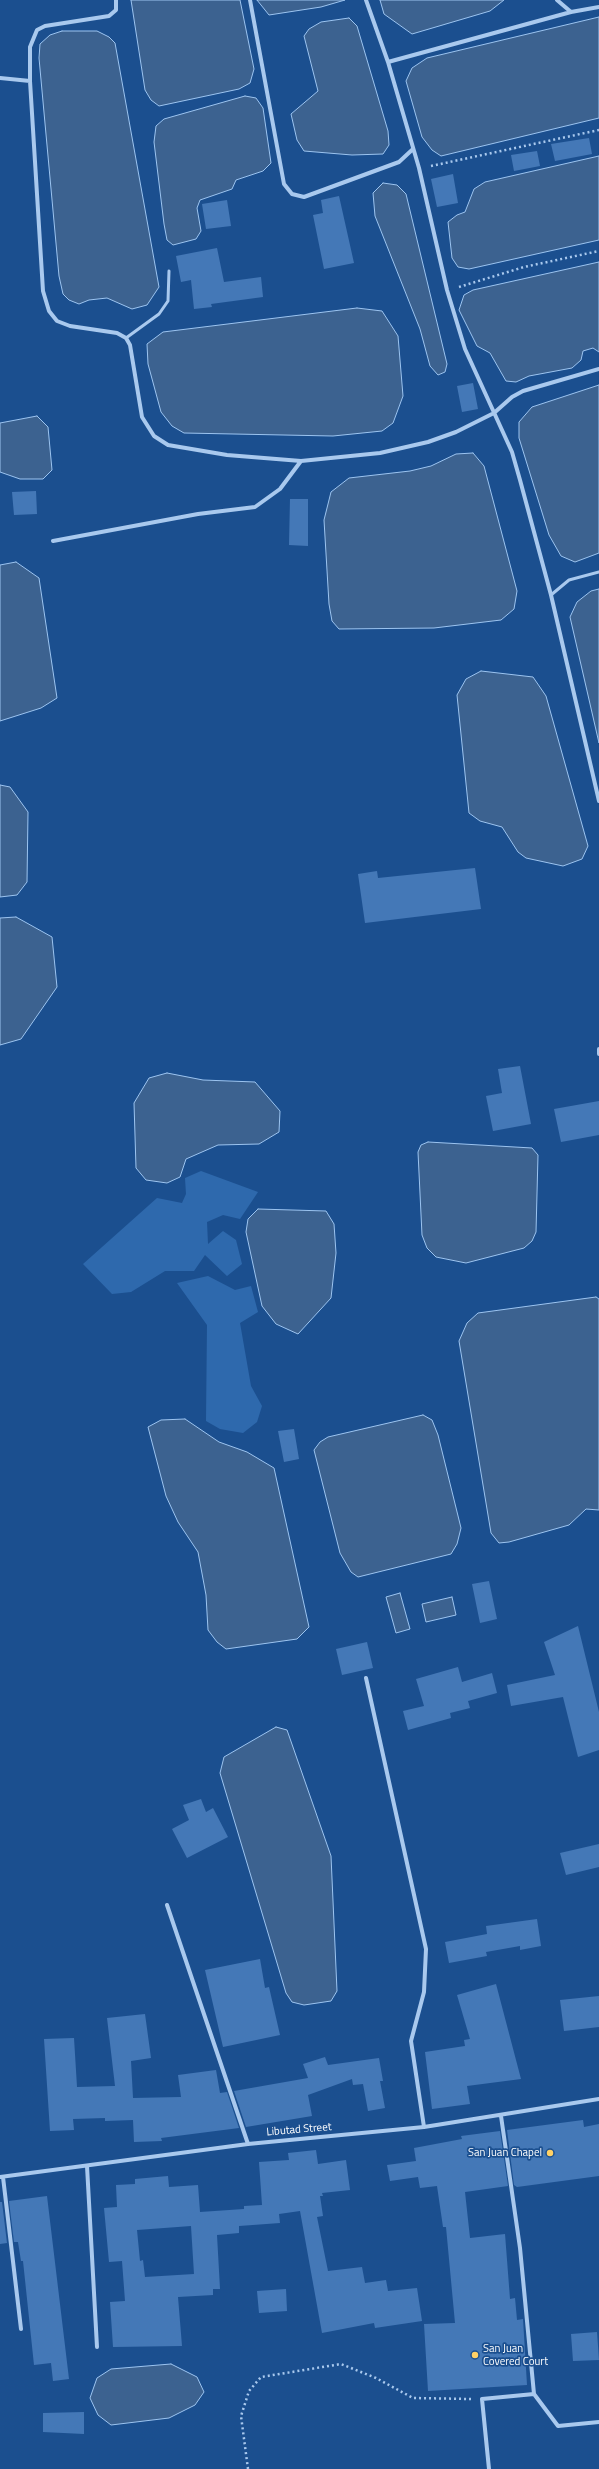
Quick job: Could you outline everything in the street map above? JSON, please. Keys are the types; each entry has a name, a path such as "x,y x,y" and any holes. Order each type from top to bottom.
{"street":[{"path":"116,0 116,10 109,16 45,26 37,30 30,47 30,81 43,291 49,311 57,321 70,326 117,333 126,338 130,345 142,417 154,436 168,446 227,455 301,461 380,453 428,442 456,432 494,413 512,397 524,391 599,369"},
{"path":"250,0 284,184 292,194 304,197 400,162 413,149"},
{"path":"366,0 388,62 419,168 447,290 465,349 512,452 551,595 599,801"},
{"path":"557,0 571,12"},
{"path":"388,62 571,12 599,7"},
{"path":"0,78 30,81"},
{"path":"53,541 198,514 255,507 280,489 301,461"},
{"path":"599,1049 599,1054"},
{"path":"366,1678 426,1949 424,1992 411,2041 424,2127"},
{"path":"167,1906 248,2144"},
{"name":"Libutad Street","path":"1,2177 248,2144 424,2127 502,2116 599,2099"},
{"path":"502,2116 520,2248 534,2394 558,2426 599,2422"},
{"path":"87,2166 98,2348"},
{"path":"1,2177 21,2329"},
{"path":"489,2469 482,2399 534,2394"}],"lane":[{"path":"126,338 159,314 168,301 169,271"},
{"path":"551,595 569,580 599,572"}],"path":[{"path":"419,168 599,130"},
{"path":"447,290 524,267 599,251"},
{"path":"248,2469 241,2416 249,2391 261,2377 340,2364 376,2378 413,2398 482,2399"}],"shaded area":[{"path":"131,0 240,0 254,69 250,83 239,89 159,106 151,100 145,90"},
{"path":"257,0 345,0 321,7 269,15"},
{"path":"380,0 504,0 490,11 412,34 384,14"},
{"path":"599,17 599,118 441,156 432,150 422,137 406,81 412,68 427,58"},
{"path":"349,18 357,26 388,131 389,145 383,154 352,155 304,151 297,140 291,114 318,91 304,36 309,29 321,22"},
{"path":"62,31 97,31 109,37 115,43 159,287 147,305 132,309 107,298 89,300 79,304 69,300 63,294 59,276 39,58 40,44 50,35"},
{"path":"245,96 256,98 263,108 271,163 263,171 236,180 232,189 200,200 197,208 201,231 196,239 173,245 167,240 164,224 154,142 156,126 164,119"},
{"path":"599,156 599,240 469,269 458,267 452,258 448,222 457,215 465,212 474,189 485,182"},
{"path":"383,183 397,185 406,194 447,364 445,372 438,375 430,366 420,329 375,216 373,193"},
{"path":"599,262 599,352 593,348 583,351 581,360 572,368 529,376 516,382 506,381 490,353 477,346 459,310 464,295 473,290"},
{"path":"357,308 382,311 398,336 403,396 393,423 382,431 333,436 184,433 172,426 161,412 148,364 147,344 163,332"},
{"path":"599,385 599,553 575,562 561,556 549,535 519,438 519,422 532,407"},
{"path":"37,416 48,427 52,470 43,479 20,479 0,472 0,423"},
{"path":"473,453 484,466 517,591 514,609 501,620 434,628 339,629 332,621 329,604 324,520 331,492 349,478 410,471 431,466 456,454"},
{"path":"16,562 39,578 57,698 41,708 0,721 0,565"},
{"path":"599,589 599,743 570,617 577,602 591,591"},
{"path":"481,671 533,677 546,696 588,846 582,859 563,866 526,858 518,852 502,827 480,821 469,813 457,695 466,679"},
{"path":"0,785 10,787 28,812 27,882 17,895 0,897"},
{"path":"16,917 52,937 57,987 21,1039 0,1045 0,918"},
{"path":"167,1073 203,1080 255,1082 280,1111 279,1132 259,1144 218,1145 186,1159 180,1177 167,1183 146,1180 136,1168 134,1103 149,1078"},
{"path":"428,1142 532,1148 538,1155 536,1232 532,1241 524,1248 466,1263 436,1257 427,1248 422,1235 418,1152 421,1145"},
{"path":"201,1171 258,1192 240,1219 223,1215 207,1222 208,1244 223,1231 236,1240 242,1264 227,1276 205,1255 194,1271 165,1271 131,1292 112,1294 83,1264 157,1198 182,1203 186,1194 185,1178"},
{"path":"258,1209 326,1211 334,1224 336,1253 331,1298 298,1334 276,1324 262,1306 246,1232 248,1219"},
{"path":"208,1276 235,1290 251,1286 258,1312 240,1323 251,1386 262,1406 257,1422 243,1433 220,1429 206,1421 207,1325 177,1283"},
{"path":"596,1297 599,1299 599,1510 586,1509 569,1525 509,1542 499,1543 491,1533 459,1341 467,1323 478,1313"},
{"path":"423,1415 432,1420 438,1435 461,1528 457,1544 451,1554 358,1577 351,1572 340,1553 314,1450 320,1442 328,1437"},
{"path":"185,1419 219,1442 247,1452 274,1468 309,1627 297,1639 226,1649 217,1642 208,1630 206,1595 198,1552 178,1522 166,1496 148,1427 161,1420"},
{"path":"400,1593 410,1629 396,1633 386,1597"},
{"path":"452,1597 456,1615 426,1622 422,1604"},
{"path":"276,1727 287,1730 331,1856 337,1991 331,2001 304,2005 292,2002 286,1993 220,1773 224,1757"},
{"path":"171,2364 197,2377 204,2392 195,2405 169,2418 111,2425 98,2415 90,2398 97,2378 111,2369"}],"building":[{"path":"589,138 592,154 555,161 551,144"},
{"path":"537,151 540,166 514,171 511,155"},
{"path":"453,174 458,203 437,207 431,179"},
{"path":"339,196 354,263 324,269 313,215 323,213 321,200"},
{"path":"227,200 231,226 206,229 202,204"},
{"path":"217,248 224,282 261,277 263,297 211,304 212,307 194,309 191,280 181,282 176,256"},
{"path":"473,383 478,409 462,412 457,386"},
{"path":"36,491 37,514 14,515 12,492"},
{"path":"290,499 308,499 308,546 289,545"},
{"path":"475,868 481,909 365,923 358,874 377,871 378,878"},
{"path":"520,1066 531,1124 493,1131 486,1096 502,1093 498,1069"},
{"path":"599,1101 599,1135 561,1142 554,1109"},
{"path":"294,1429 299,1459 284,1462 278,1431"},
{"path":"489,1581 497,1619 480,1623 472,1584"},
{"path":"578,1626 599,1712 599,1750 578,1757 563,1697 511,1706 507,1685 555,1675 544,1642"},
{"path":"367,1642 373,1668 342,1675 336,1649"},
{"path":"458,1667 462,1682 492,1673 497,1693 468,1701 470,1708 450,1713 451,1718 408,1730 403,1711 424,1706 416,1679"},
{"path":"201,1799 206,1812 213,1808 228,1837 187,1858 172,1829 189,1820 183,1805"},
{"path":"599,1844 599,1867 566,1875 560,1853"},
{"path":"537,1919 541,1946 520,1950 520,1946 486,1952 487,1956 449,1963 445,1942 487,1934 486,1926"},
{"path":"260,1959 265,1988 269,1987 280,2035 223,2047 205,1970"},
{"path":"496,1984 521,2079 467,2086 470,2104 432,2109 425,2052 465,2046 464,2040 470,2039 457,1995"},
{"path":"599,1996 599,2027 564,2031 560,2000"},
{"path":"145,2014 151,2058 131,2061 133,2098 181,2097 178,2075 216,2070 220,2093 227,2092 239,2128 161,2138 162,2141 134,2142 133,2120 105,2121 105,2118 73,2119 74,2130 50,2131 44,2039 74,2038 77,2087 115,2086 107,2018"},
{"path":"325,2057 328,2065 379,2058 383,2081 380,2081 385,2108 368,2111 363,2084 353,2085 352,2079 308,2095 312,2116 246,2127 234,2091 308,2078 303,2064"},
{"name":"San Juan Chapel","path":"583,2120 584,2127 599,2124 599,2176 517,2187 514,2185 507,2130"},
{"path":"500,2131 508,2186 465,2192 470,2238 505,2234 510,2299 515,2298 517,2320 523,2319 527,2385 428,2391 424,2324 455,2323 446,2227 443,2227 437,2186 420,2188 418,2177 390,2181 387,2165 416,2161 414,2148 462,2139 461,2136"},
{"path":"316,2150 318,2164 346,2160 350,2190 322,2193 323,2196 320,2196 323,2216 317,2217 328,2271 362,2267 365,2283 386,2280 388,2291 417,2288 422,2321 375,2328 374,2323 322,2333 300,2211 279,2214 280,2223 239,2226 239,2233 217,2235 220,2289 213,2289 213,2295 178,2297 182,2346 113,2347 110,2302 125,2301 122,2261 109,2262 104,2208 117,2207 116,2185 135,2184 135,2179 168,2176 169,2187 198,2185 200,2212 244,2209 244,2206 262,2205 259,2162 289,2160 288,2153","holes":["191,2226 194,2274 145,2277 143,2260 140,2261 137,2230"]},
{"path":"47,2196 69,2379 53,2381 51,2363 34,2365 23,2261 21,2261 18,2242 14,2242 9,2201"},
{"path":"0,2202 2,2202 7,2243 0,2244"},
{"path":"286,2289 287,2311 259,2313 257,2291"},
{"path":"597,2332 599,2360 573,2361 571,2334"},
{"path":"84,2412 84,2434 43,2432 43,2413"}],"place":[{"name":"San Juan Chapel","path":"550,2153"},
{"name":"San Juan Covered Court","path":"475,2355"}]}
